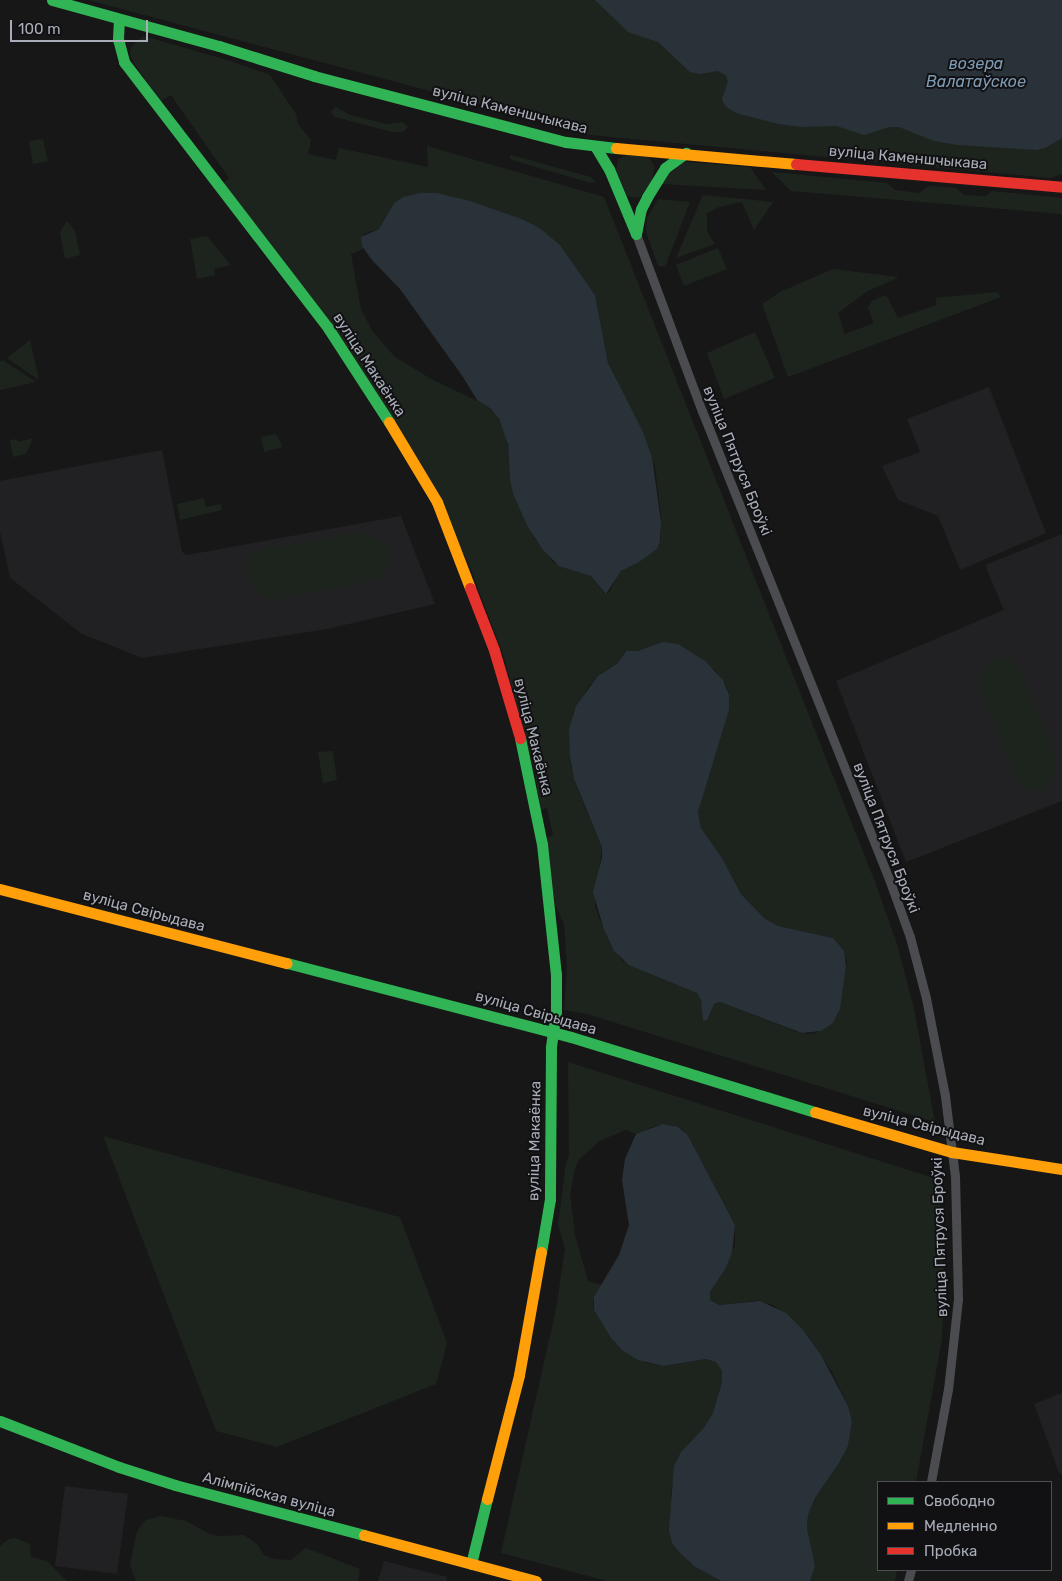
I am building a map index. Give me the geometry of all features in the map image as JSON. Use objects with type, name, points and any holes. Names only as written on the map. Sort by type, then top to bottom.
[{"type":"street","name":"вуліца Каменшчыкава","points":[[52,0],[219,46],[324,78],[566,142],[1062,187]]},
{"type":"street","name":"вуліца Макаёнка","points":[[119,20],[118,39],[124,62],[328,328],[371,392],[437,502],[494,650],[518,731],[542,844],[551,912],[556,974],[556,1011],[552,1033],[550,1199],[519,1375],[471,1564]]},
{"type":"street","points":[[595,146],[609,168],[636,234]]},
{"type":"street","points":[[609,168],[610,159],[623,148]]},
{"type":"street","points":[[649,150],[658,162],[658,180]]},
{"type":"street","points":[[636,234],[641,209],[647,197],[665,168],[686,153]]},
{"type":"street","points":[[620,197],[625,202],[632,203],[647,197]]},
{"type":"street","name":"вуліца Пятруся Броўкі","points":[[636,234],[702,412],[910,937],[926,998],[942,1077],[955,1176],[958,1299],[948,1389],[931,1481]]},
{"type":"street","name":"вуліца Свірыдава","points":[[0,889],[443,1003],[552,1033],[952,1152],[1062,1169]]},
{"type":"street","name":"Алімпійская вуліца","points":[[0,1421],[119,1467],[176,1485],[536,1581]]},
{"type":"shaded area","points":[[88,0],[1062,0],[1062,174],[1050,178],[579,134],[542,122],[520,106],[479,104]]},
{"type":"shaded area","points":[[143,36],[231,61],[270,75],[296,114],[298,124],[311,140],[308,154],[336,160],[339,148],[428,167],[427,146],[604,197],[875,882],[897,944],[914,1009],[935,1122],[587,1014],[564,1010],[567,967],[564,924],[555,905],[547,838],[553,835],[547,808],[541,810],[535,773],[504,657],[470,567],[432,488],[223,183],[229,178],[171,95],[161,101],[133,62],[130,54],[131,47]],"holes":[[[420,193],[446,195],[519,218],[560,245],[595,295],[608,363],[649,448],[655,467],[661,516],[661,538],[657,549],[619,573],[610,591],[606,594],[591,576],[554,563],[535,539],[513,494],[507,438],[496,414],[482,403],[433,380],[395,357],[372,331],[361,309],[351,254],[363,249],[364,234],[379,229],[394,203],[403,197]],[[662,642],[715,670],[726,685],[729,695],[729,710],[698,812],[701,828],[722,858],[741,894],[764,918],[778,926],[833,938],[847,961],[838,1015],[829,1026],[816,1033],[806,1034],[797,1032],[720,1002],[713,1005],[701,1004],[700,996],[694,991],[623,961],[611,946],[599,918],[595,905],[602,847],[577,788],[571,767],[573,713],[589,686],[603,672],[618,663],[625,652],[638,651]]]},
{"type":"shaded area","points":[[336,107],[350,115],[387,124],[403,122],[408,127],[403,132],[392,132],[335,117],[330,112]]},
{"type":"shaded area","points":[[43,139],[48,161],[33,164],[29,141]]},
{"type":"shaded area","points":[[511,155],[591,177],[595,182],[591,183],[512,160],[509,157]]},
{"type":"shaded area","points":[[627,155],[649,157],[655,167],[651,182],[640,197],[634,198],[626,195],[616,170],[618,159]]},
{"type":"shaded area","points":[[678,163],[750,167],[766,190],[662,184],[670,169]]},
{"type":"shaded area","points":[[772,172],[887,183],[895,190],[919,193],[929,186],[956,188],[964,195],[986,196],[992,191],[1062,198],[1062,214],[791,191]]},
{"type":"shaded area","points":[[703,195],[773,202],[754,230],[742,202],[719,207],[707,213],[707,231],[715,244],[676,258]]},
{"type":"shaded area","points":[[658,199],[690,202],[665,267],[658,266],[646,232],[647,218]]},
{"type":"shaded area","points":[[67,221],[75,231],[80,255],[65,259],[60,232]]},
{"type":"shaded area","points":[[207,236],[231,265],[214,269],[215,275],[197,279],[190,239]]},
{"type":"shaded area","points":[[718,248],[727,269],[684,286],[676,265]]},
{"type":"shaded area","points":[[833,269],[899,277],[868,291],[838,313],[845,334],[874,323],[868,308],[872,301],[886,295],[898,318],[937,305],[935,298],[997,292],[1001,297],[788,377],[762,304],[780,292]]},
{"type":"shaded area","points":[[755,332],[775,378],[724,399],[707,353]]},
{"type":"shaded area","points":[[30,340],[39,380],[7,358]]},
{"type":"shaded area","points":[[2,360],[36,382],[0,390],[0,362]]},
{"type":"shaded area","points":[[989,387],[1046,533],[960,570],[938,516],[898,500],[882,466],[920,452],[907,419]]},
{"type":"shaded area","points":[[276,434],[283,447],[264,452],[261,437]]},
{"type":"shaded area","points":[[33,438],[26,454],[13,457],[10,440],[17,439],[18,442]]},
{"type":"shaded area","points":[[162,450],[182,552],[187,555],[401,516],[435,604],[327,629],[142,658],[82,634],[10,578],[0,532],[0,481]]},
{"type":"shaded area","points":[[204,498],[206,507],[221,504],[222,510],[180,520],[177,504]]},
{"type":"shaded area","points":[[364,531],[385,542],[391,557],[381,579],[275,600],[264,598],[249,583],[246,567],[250,555],[269,548]]},
{"type":"shaded area","points":[[1062,534],[1062,801],[906,862],[836,681],[1004,610],[985,565]]},
{"type":"shaded area","points":[[998,658],[1010,660],[1019,667],[1056,759],[1056,776],[1043,788],[1032,790],[1017,781],[980,689],[979,678],[983,667]]},
{"type":"shaded area","points":[[333,751],[337,780],[323,783],[318,752]]},
{"type":"shaded area","points":[[568,1062],[940,1180],[944,1285],[942,1339],[916,1481],[877,1481],[877,1571],[897,1571],[895,1581],[810,1581],[815,1566],[807,1528],[808,1515],[815,1498],[839,1463],[848,1446],[852,1421],[848,1406],[832,1372],[811,1340],[804,1331],[773,1305],[754,1301],[719,1305],[710,1300],[710,1292],[726,1268],[735,1245],[735,1225],[687,1134],[681,1128],[669,1125],[656,1126],[636,1134],[626,1130],[599,1141],[579,1160],[575,1168],[570,1195],[575,1235],[588,1281],[602,1285],[593,1301],[594,1310],[611,1338],[622,1350],[646,1363],[663,1366],[706,1359],[716,1362],[722,1371],[722,1382],[713,1413],[703,1429],[677,1459],[671,1494],[689,1563],[721,1581],[607,1581],[501,1553],[556,1309],[565,1249],[558,1225],[566,1163],[569,1155]]},
{"type":"shaded area","points":[[103,1136],[400,1217],[447,1343],[436,1384],[277,1447],[216,1431]]},
{"type":"shaded area","points":[[1062,1393],[1062,1475],[1059,1473],[1034,1404]]},
{"type":"shaded area","points":[[65,1486],[128,1494],[117,1574],[55,1566]]},
{"type":"shaded area","points":[[160,1516],[186,1521],[210,1534],[219,1536],[244,1535],[257,1544],[264,1555],[274,1559],[291,1560],[306,1548],[360,1569],[358,1581],[136,1581],[130,1565],[137,1531],[146,1520]]},
{"type":"shaded area","points":[[16,1538],[30,1544],[31,1557],[47,1561],[67,1581],[0,1581],[0,1546],[9,1539]]},
{"type":"shaded area","points":[[384,1561],[447,1577],[446,1581],[378,1581]]},
{"type":"water","name":"возера Валатаўское","points":[[595,0],[1062,0],[1062,138],[1045,148],[1036,150],[958,145],[934,141],[899,127],[889,127],[864,135],[837,126],[802,127],[778,124],[736,113],[725,106],[722,99],[728,82],[726,75],[718,71],[700,74],[690,72],[658,42],[628,32]]},
{"type":"water","points":[[420,193],[437,193],[470,201],[519,218],[538,227],[560,245],[595,295],[608,363],[643,432],[652,457],[661,522],[660,541],[657,549],[639,562],[621,571],[606,594],[591,576],[559,566],[543,550],[528,527],[513,494],[510,480],[508,444],[499,419],[491,409],[477,400],[463,377],[400,289],[372,260],[362,246],[361,237],[379,229],[394,203],[403,197]]},
{"type":"water","points":[[662,642],[678,644],[705,661],[723,680],[729,695],[729,710],[698,812],[701,828],[722,858],[741,894],[764,918],[778,926],[833,938],[844,951],[846,966],[840,1009],[833,1023],[821,1031],[802,1033],[720,1002],[714,1004],[707,1020],[703,1021],[701,1000],[697,993],[629,965],[614,951],[604,930],[593,892],[602,858],[602,847],[574,779],[570,757],[569,729],[576,706],[598,676],[618,663],[626,651],[638,651]]},
{"type":"water","points":[[663,1124],[678,1127],[687,1134],[735,1225],[732,1253],[726,1268],[710,1292],[710,1300],[719,1305],[760,1301],[786,1313],[804,1331],[821,1355],[848,1406],[852,1421],[848,1446],[839,1463],[815,1498],[808,1515],[807,1528],[815,1566],[810,1581],[721,1581],[694,1566],[672,1543],[669,1530],[674,1466],[681,1452],[703,1429],[713,1413],[722,1382],[722,1371],[716,1362],[706,1359],[663,1366],[638,1360],[622,1350],[611,1338],[594,1310],[594,1297],[619,1255],[629,1225],[622,1180],[625,1159],[636,1134]]},
{"type":"traffic: fast","points":[[52,0],[219,46],[314,76],[566,142],[616,148]]},
{"type":"traffic: fast","points":[[119,19],[118,39],[124,62],[328,328],[389,422]]},
{"type":"traffic: fast","points":[[595,146],[609,169],[636,234]]},
{"type":"traffic: fast","points":[[636,234],[641,209],[647,197],[665,168],[686,153]]},
{"type":"traffic: fast","points":[[520,738],[542,844],[556,974],[556,1011],[551,1048],[550,1199],[541,1252]]},
{"type":"traffic: fast","points":[[287,963],[571,1037],[815,1112]]},
{"type":"traffic: fast","points":[[0,1421],[119,1467],[175,1485],[364,1535]]},
{"type":"traffic: fast","points":[[471,1564],[487,1499]]},
{"type":"traffic: slow","points":[[616,148],[796,164]]},
{"type":"traffic: slow","points":[[389,422],[437,502],[470,588]]},
{"type":"traffic: slow","points":[[0,889],[287,963]]},
{"type":"traffic: slow","points":[[815,1112],[952,1152],[1062,1169]]},
{"type":"traffic: slow","points":[[487,1499],[519,1375],[541,1252]]},
{"type":"traffic: slow","points":[[364,1535],[536,1581]]},
{"type":"traffic: jam","points":[[796,164],[1062,187]]},
{"type":"traffic: jam","points":[[470,588],[494,650],[520,738]]}]
